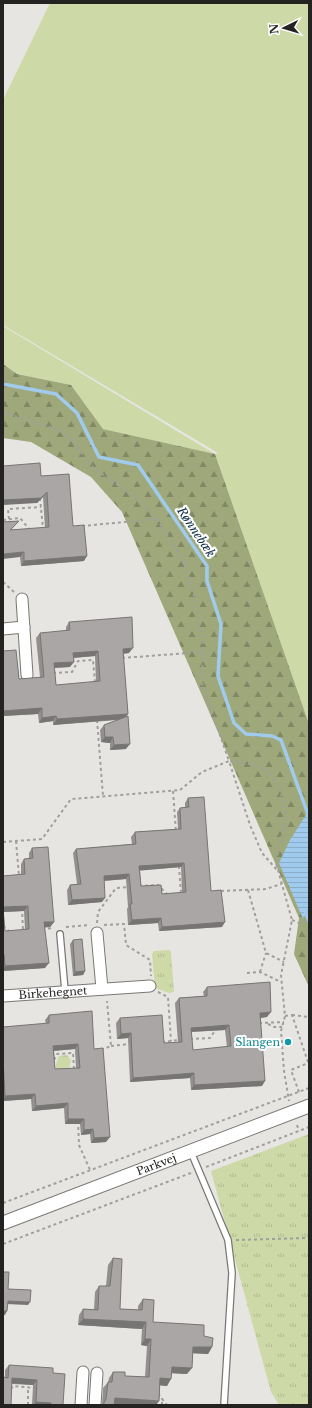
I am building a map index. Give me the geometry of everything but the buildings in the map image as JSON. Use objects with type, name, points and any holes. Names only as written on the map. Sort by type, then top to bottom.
[{"type":"street","points":[[22,599],[27,675]]},
{"type":"street","points":[[3,629],[24,627]]},
{"type":"street","name":"Birkehegnet","points":[[97,929],[104,989]]},
{"type":"street","name":"Birkehegnet","points":[[3,996],[150,986]]},
{"type":"street","name":"Parkvej","points":[[3,1223],[190,1150],[309,1106]]},
{"type":"street","points":[[81,1405],[83,1372]]},
{"type":"street","points":[[95,1405],[97,1373]]},
{"type":"lane","points":[[60,934],[65,991]]},
{"type":"lane","points":[[190,1150],[228,1240],[232,1273],[224,1405]]},
{"type":"path","points":[[3,412],[59,430],[76,445],[91,466],[136,498],[157,519],[185,564],[195,600],[202,643],[202,683],[250,825],[262,853],[278,870]]},
{"type":"path","points":[[40,495],[43,529]]},
{"type":"path","points":[[9,519],[8,509],[41,507]]},
{"type":"path","points":[[3,520],[20,518],[29,530],[50,528]]},
{"type":"path","points":[[81,526],[157,519]]},
{"type":"path","points":[[3,582],[22,599]]},
{"type":"path","points":[[116,658],[202,652]]},
{"type":"path","points":[[93,660],[95,690]]},
{"type":"path","points":[[50,674],[72,672],[78,662],[101,660]]},
{"type":"path","points":[[97,713],[103,796]]},
{"type":"path","points":[[3,842],[42,839],[71,799],[180,790],[202,772],[229,761],[252,764],[267,770],[280,789],[286,816],[276,863],[292,920],[281,982],[285,1016],[282,1027],[287,1096],[299,1131]]},
{"type":"path","points":[[173,791],[177,838]]},
{"type":"path","points":[[16,841],[19,879]]},
{"type":"path","points":[[178,862],[181,894]]},
{"type":"path","points":[[218,892],[273,888],[281,884]]},
{"type":"path","points":[[137,886],[158,885],[168,895],[188,893]]},
{"type":"path","points":[[97,929],[98,912],[116,888],[130,887]]},
{"type":"path","points":[[248,890],[266,952],[260,972]]},
{"type":"path","points":[[3,926],[10,932],[23,931],[21,901]]},
{"type":"path","points":[[292,920],[299,922],[309,920]]},
{"type":"path","points":[[38,930],[92,924],[97,929]]},
{"type":"path","points":[[97,929],[124,924],[126,945],[150,960],[150,986],[168,997],[171,1041]]},
{"type":"path","points":[[266,952],[284,962]]},
{"type":"path","points":[[248,973],[260,972],[281,982]]},
{"type":"path","points":[[104,989],[111,1046]]},
{"type":"path","points":[[285,1016],[292,1015],[309,1017]]},
{"type":"path","points":[[292,1015],[309,1064],[291,1070],[299,1092]]},
{"type":"path","points":[[252,1024],[284,1022]]},
{"type":"path","points":[[266,1023],[274,1027],[282,1027]]},
{"type":"path","points":[[187,1040],[210,1038],[217,1027]]},
{"type":"path","points":[[156,1042],[179,1040]]},
{"type":"path","points":[[96,1051],[103,1050],[111,1046],[133,1044]]},
{"type":"path","points":[[52,1064],[57,1054],[81,1052]]},
{"type":"path","points":[[74,1053],[75,1076]]},
{"type":"path","points":[[3,1203],[309,1088]]},
{"type":"path","points":[[77,1114],[79,1145],[90,1170]]},
{"type":"path","points":[[3,1244],[309,1128]]},
{"type":"path","points":[[228,1240],[309,1238]]},
{"type":"path","points":[[11,1393],[13,1386],[36,1388]]},
{"type":"path","points":[[28,1387],[28,1405]]},
{"type":"path","points":[[154,1392],[162,1398],[167,1405]]},
{"type":"path","points":[[162,1398],[162,1405]]},
{"type":"green space","points":[[50,3],[309,3],[309,724],[215,454],[218,453],[3,325],[3,100]]},
{"type":"green space","points":[[3,326],[215,454],[103,429],[71,385],[17,374],[3,364]]},
{"type":"green space","points":[[3,364],[17,374],[71,385],[103,429],[215,454],[309,724],[309,987],[294,954],[299,918],[122,512],[91,477],[31,442],[3,438]]},
{"type":"green space","points":[[169,950],[171,952],[174,992],[169,993],[155,988],[152,954],[154,951]]},
{"type":"green space","points":[[67,1055],[71,1060],[69,1069],[56,1069],[59,1056]]},
{"type":"green space","points":[[309,1134],[309,1405],[279,1405],[271,1392],[211,1171]]},
{"type":"water","points":[[309,810],[309,909],[303,919],[279,863],[290,840]]},
{"type":"waterway","name":"Rønnebæk","points":[[3,384],[56,394],[77,413],[99,457],[138,465],[207,566],[207,581],[221,624],[218,676],[234,723],[246,734],[272,736],[281,740],[309,817]]},
{"type":"waterway","name":"Rønnebæk","points":[[305,911],[309,921]]},
{"type":"place","name":"Slangen","points":[[288,1042]]}]
